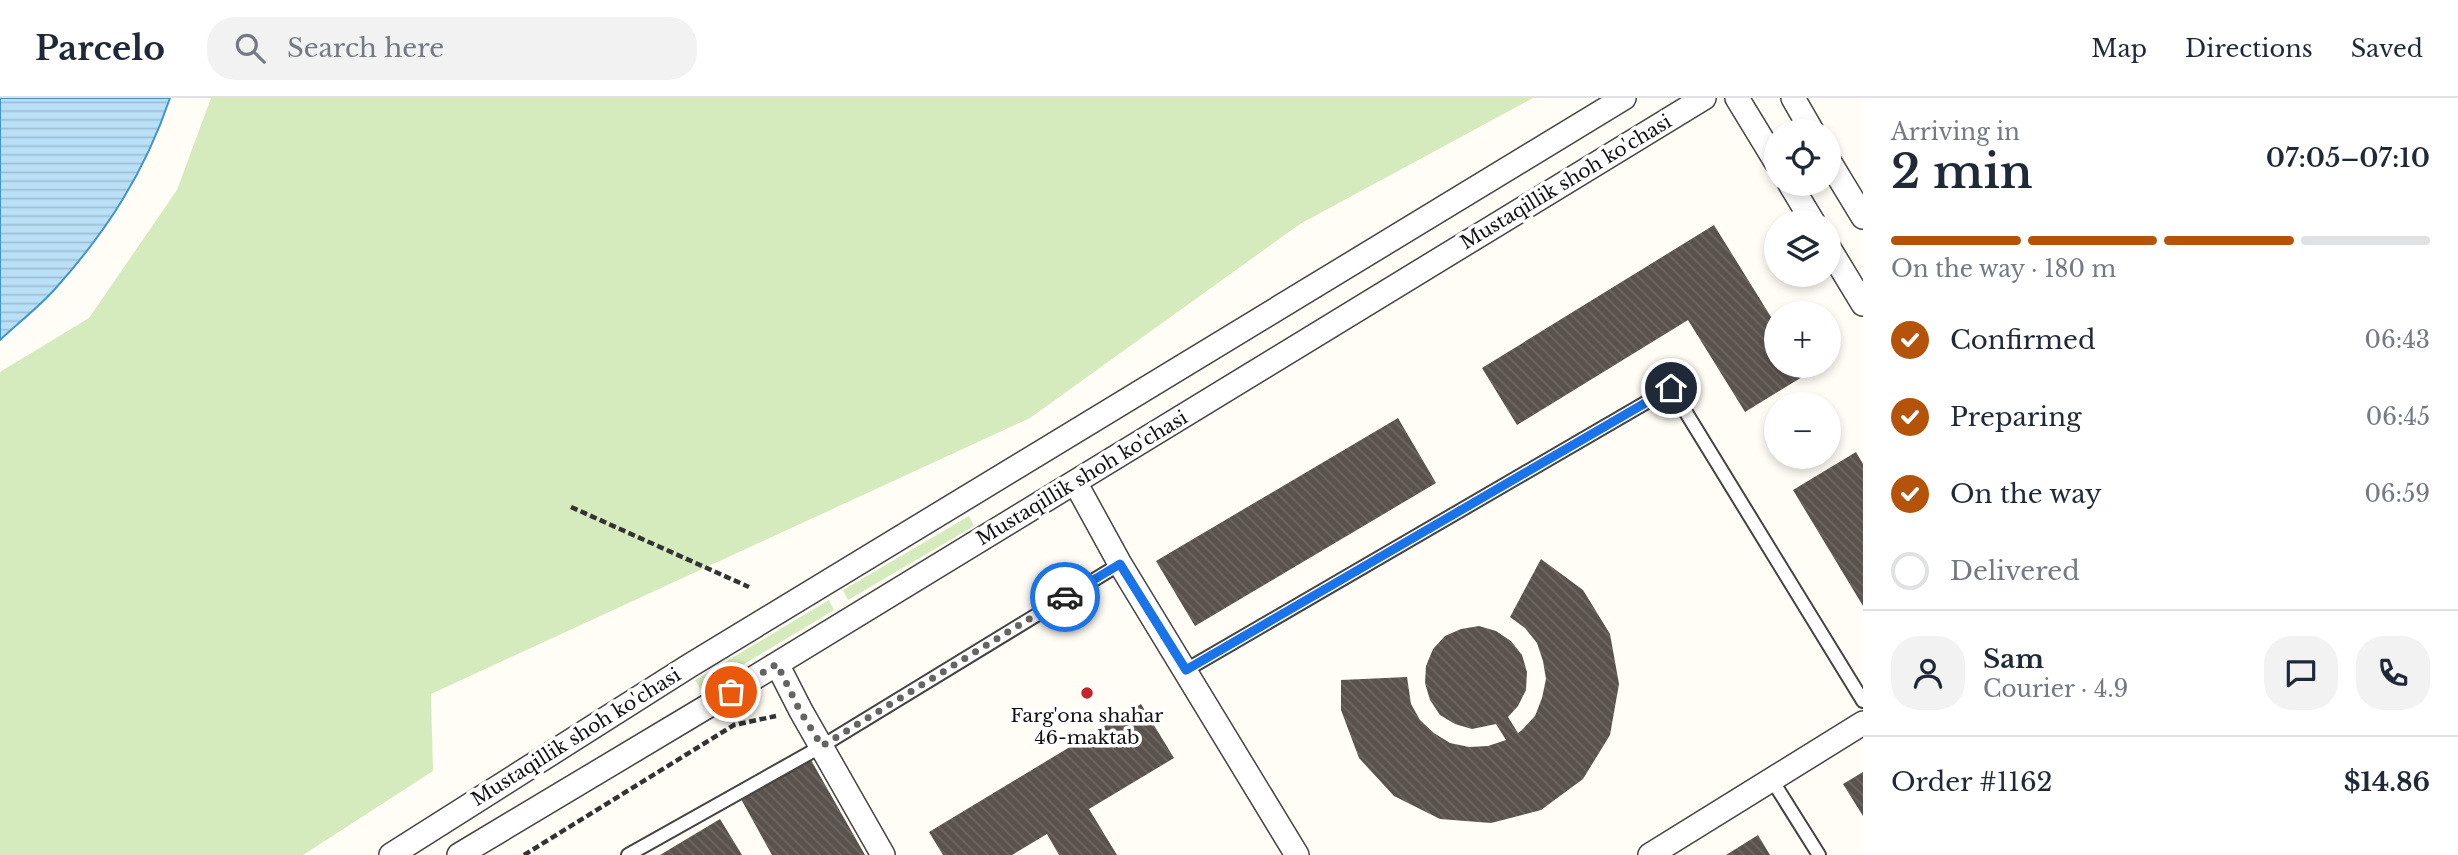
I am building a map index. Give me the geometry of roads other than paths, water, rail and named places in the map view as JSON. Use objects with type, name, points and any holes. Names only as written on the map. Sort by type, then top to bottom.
[{"type":"street","name":"Mustaqillik shoh ko'chasi","points":[[391,855],[689,666],[1624,98]]},
{"type":"street","name":"Mustaqillik shoh ko'chasi","points":[[459,855],[1704,98]]},
{"type":"street","points":[[1737,98],[1764,142]]},
{"type":"street","points":[[1793,98],[1805,119]]},
{"type":"street","points":[[1841,180],[1863,217]]},
{"type":"street","points":[[1841,268],[1863,304]]},
{"type":"street","points":[[1075,482],[1120,564],[1297,855]]},
{"type":"street","points":[[777,664],[800,711],[884,855]]},
{"type":"street","points":[[1650,855],[1863,723]]},
{"type":"lane","points":[[1186,670],[1671,388],[1863,701]]},
{"type":"lane","points":[[628,855],[822,746],[1120,564]]},
{"type":"lane","points":[[1772,780],[1819,855]]},
{"type":"water","points":[[0,98],[170,98],[149,151],[108,223],[55,289],[0,340]]},
{"type":"place","name":"Farg'ona shahar 46-maktab","points":[[1087,693]]}]
